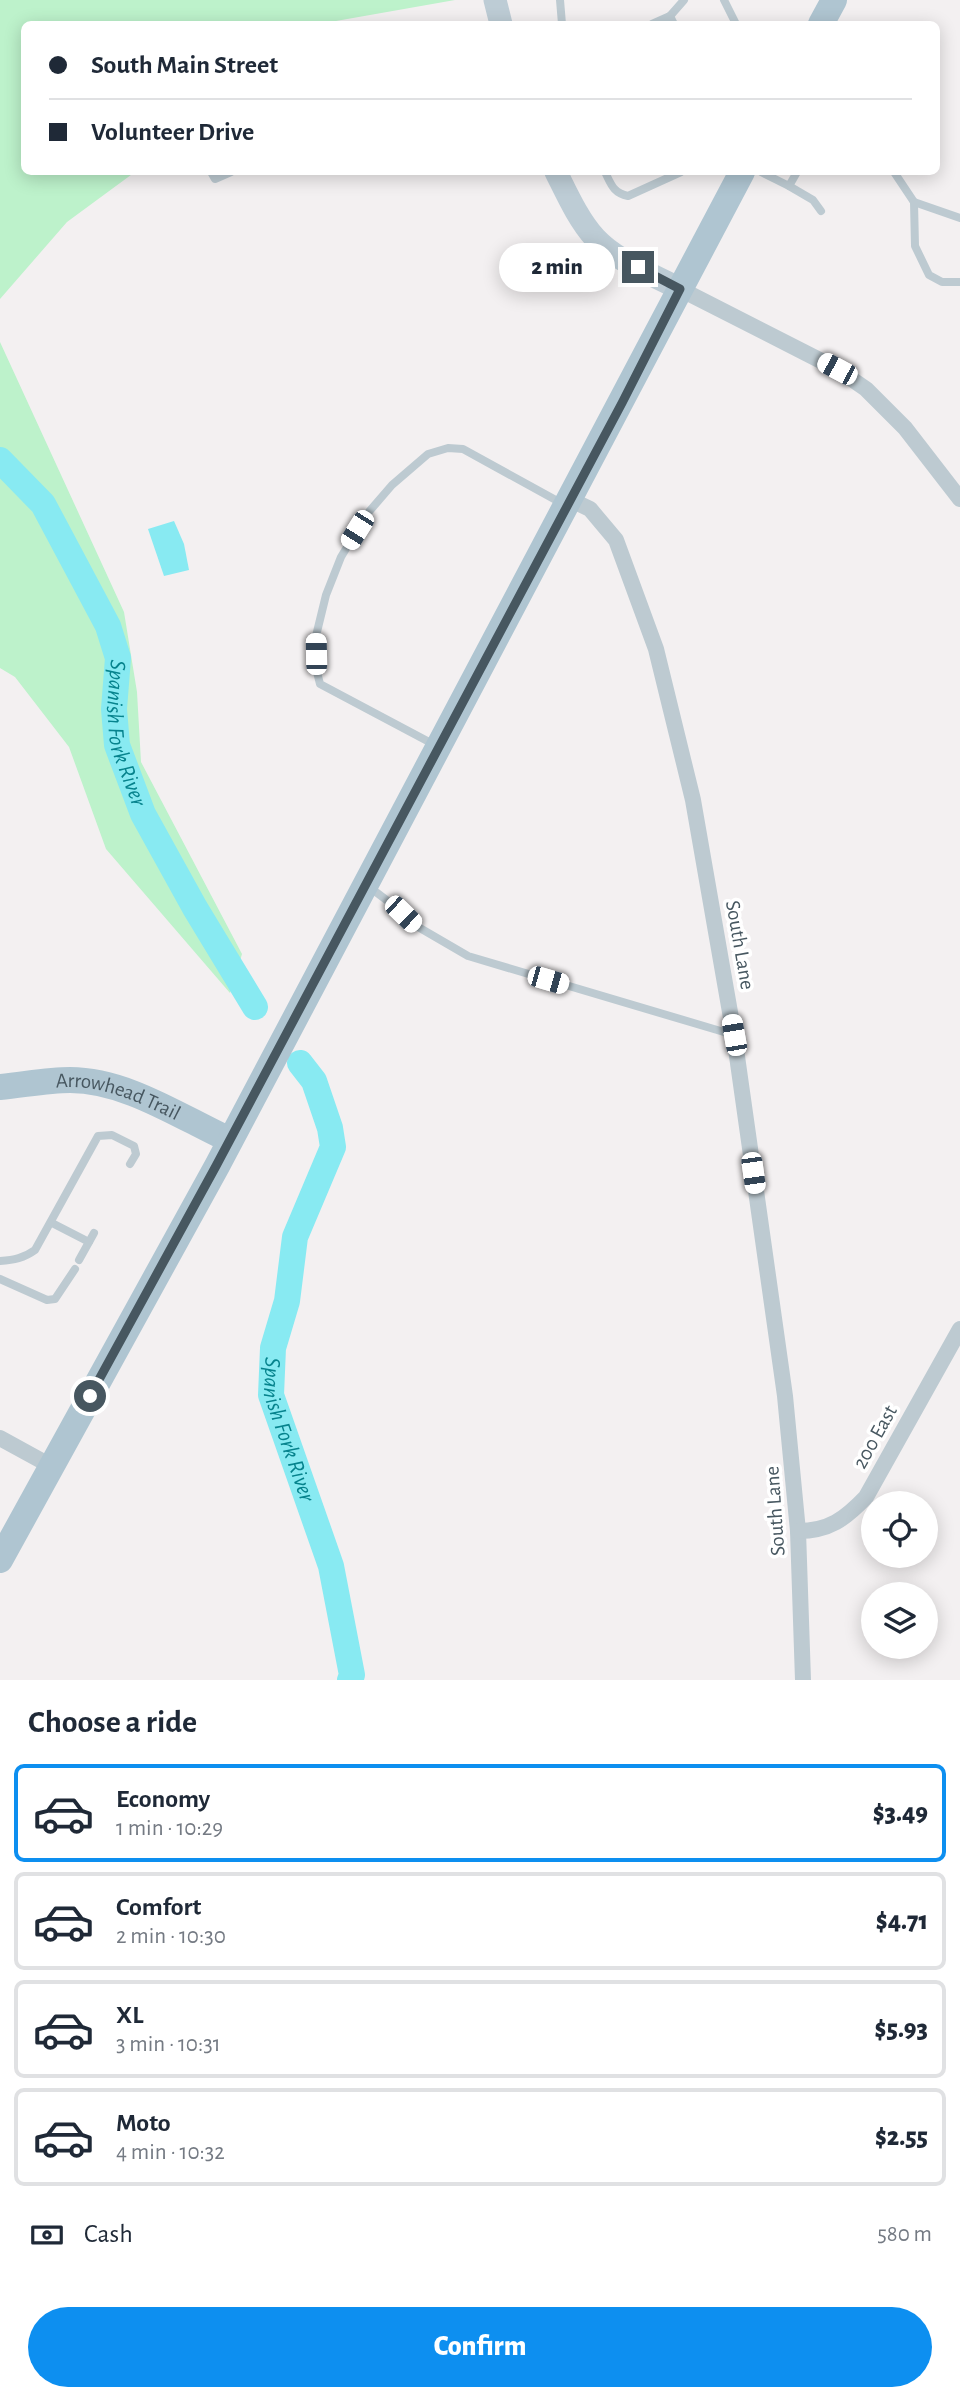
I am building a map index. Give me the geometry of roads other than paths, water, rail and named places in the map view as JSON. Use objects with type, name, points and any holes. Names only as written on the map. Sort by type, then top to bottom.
[{"type":"main road","points":[[823,21],[834,0]]},
{"type":"main road","points":[[0,1560],[230,1140],[740,175]]},
{"type":"main road","name":"Arrowhead Trail","points":[[0,1087],[68,1080],[109,1086],[136,1095],[230,1140]]},
{"type":"street","points":[[495,0],[500,21]]},
{"type":"street","points":[[557,175],[595,238],[622,259],[837,369],[866,389],[905,428],[960,499]]},
{"type":"street","name":"South Lane","points":[[568,502],[590,509],[616,540],[656,649],[693,800],[734,1035],[785,1396],[798,1531],[803,1680]]},
{"type":"street","name":"200 East","points":[[798,1531],[818,1531],[852,1511],[866,1497],[960,1329]]},
{"type":"street","points":[[0,1438],[51,1466]]},
{"type":"lane","points":[[560,0],[562,21]]},
{"type":"lane","points":[[672,20],[684,0]]},
{"type":"lane","points":[[724,0],[734,21]]},
{"type":"lane","points":[[606,175],[613,190],[628,196],[674,175]]},
{"type":"lane","points":[[767,175],[813,200],[821,211]]},
{"type":"lane","points":[[789,186],[795,175]]},
{"type":"lane","points":[[896,175],[914,202],[915,246],[929,275],[942,282],[960,282]]},
{"type":"lane","points":[[914,202],[960,218]]},
{"type":"lane","points":[[439,747],[320,684],[316,668],[315,640],[326,595],[341,557],[366,514],[392,485],[428,454],[448,447],[463,449],[568,502]]},
{"type":"lane","points":[[366,884],[413,924],[468,956],[734,1035]]},
{"type":"lane","points":[[0,1261],[28,1256],[35,1250],[98,1136],[112,1135],[135,1146],[136,1154],[130,1164]]},
{"type":"lane","points":[[52,1223],[89,1242]]},
{"type":"lane","points":[[79,1260],[94,1233]]},
{"type":"lane","points":[[0,1279],[47,1300],[55,1299],[75,1269]]},
{"type":"water","points":[[174,521],[184,544],[189,570],[164,576],[148,529]]},
{"type":"waterway","name":"Spanish Fork River","points":[[0,460],[43,504],[108,626],[118,658],[114,709],[117,745],[143,814],[195,908],[255,1007]]},
{"type":"waterway","name":"Spanish Fork River","points":[[300,1063],[314,1081],[330,1128],[333,1147],[295,1237],[287,1301],[273,1348],[271,1395],[331,1566],[352,1675],[350,1680]]}]
